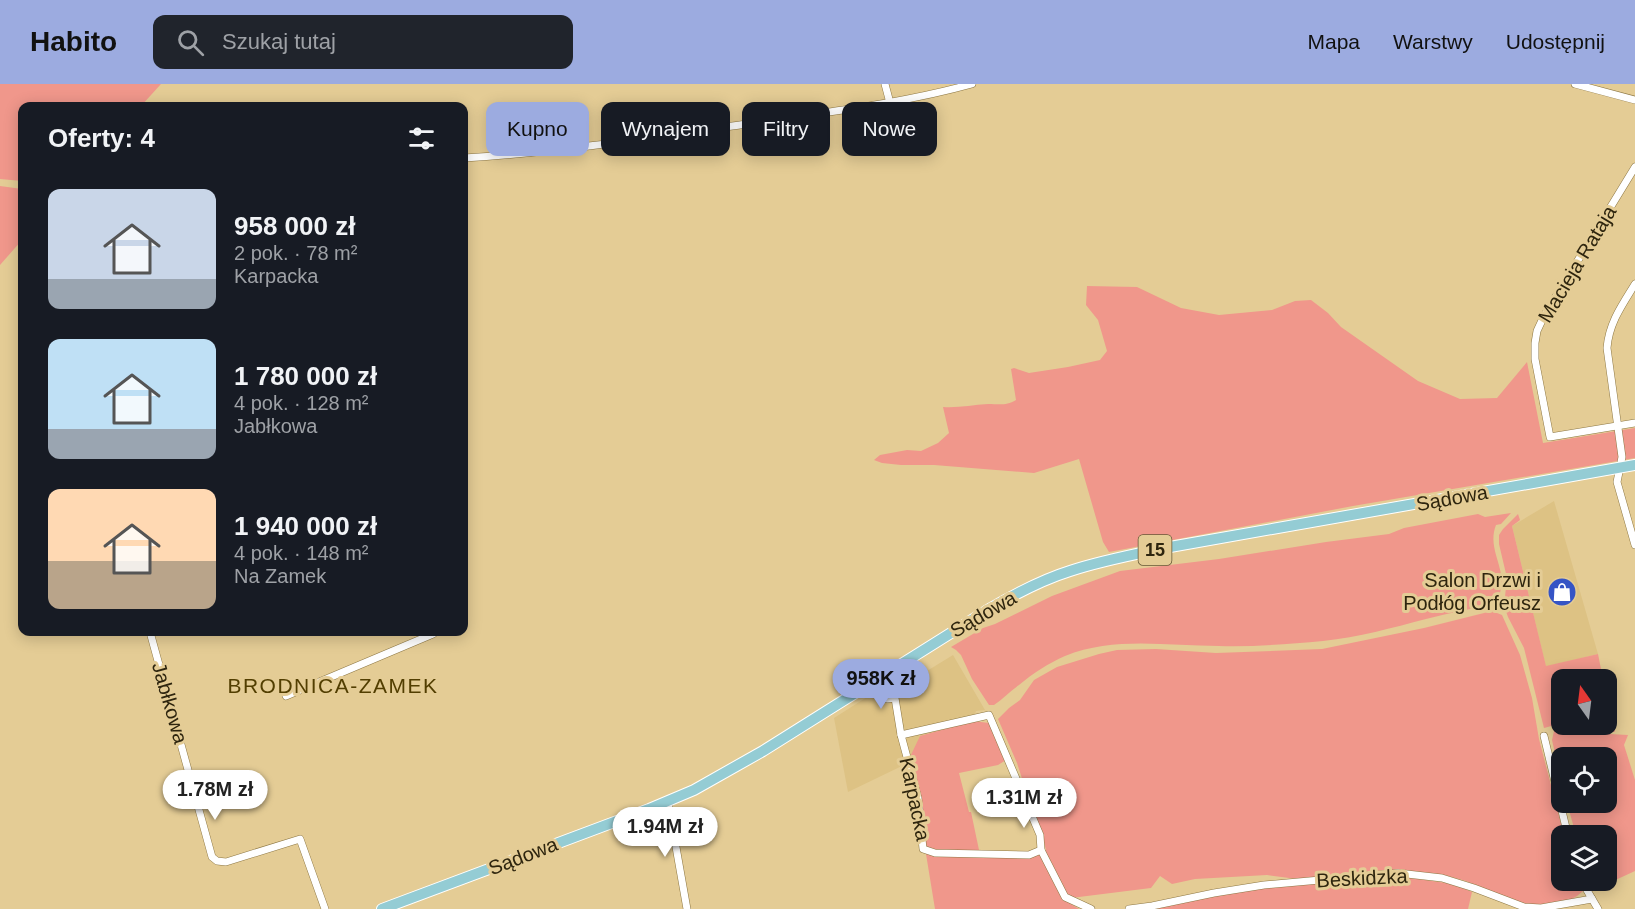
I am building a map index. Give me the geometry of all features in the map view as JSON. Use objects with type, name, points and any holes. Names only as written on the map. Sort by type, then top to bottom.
[{"type":"main road","name":"Sądowa","points":[[382,909],[668,802],[714,779],[986,610],[1053,577],[1094,564],[1170,547],[1635,465]]},
{"type":"street","points":[[885,84],[890,102]]},
{"type":"street","points":[[895,102],[972,84]]},
{"type":"street","points":[[1575,84],[1635,100]]},
{"type":"street","points":[[468,158],[611,144],[842,110]]},
{"type":"street","name":"Macieja Rataja","points":[[1618,426],[1550,437],[1534,343],[1544,316],[1635,167]]},
{"type":"street","points":[[1635,284],[1614,318],[1608,335],[1607,348],[1622,457],[1617,482],[1635,545]]},
{"type":"street","points":[[1618,426],[1635,423]]},
{"type":"street","name":"Jabłkowa","points":[[151,636],[212,857],[217,861],[226,862],[300,839],[325,909]]},
{"type":"street","points":[[286,696],[428,636]]},
{"type":"street","name":"Karpacka","points":[[880,677],[887,699],[894,698],[901,735],[918,798],[923,849],[935,853],[1029,855],[1041,850]]},
{"type":"street","points":[[901,735],[989,715],[1040,835],[1041,850],[1065,897],[1091,909]]},
{"type":"street","points":[[1544,736],[1565,825]]},
{"type":"street","points":[[668,802],[687,909]]},
{"type":"street","name":"Beskidzka","points":[[1129,909],[1264,885],[1398,873],[1442,878],[1524,907],[1541,908],[1592,899]]},
{"type":"street","points":[[1587,891],[1598,909]]},
{"type":"shaded area","points":[[0,84],[161,84],[145,102],[18,102],[18,181],[0,179]]},
{"type":"shaded area","points":[[0,186],[18,188],[18,245],[0,265]]},
{"type":"shaded area","points":[[1087,286],[1137,287],[1181,308],[1219,315],[1272,310],[1295,301],[1311,300],[1341,327],[1418,381],[1460,399],[1497,398],[1527,362],[1543,443],[1635,428],[1635,458],[1353,506],[1109,552],[1103,542],[1079,459],[1034,473],[934,465],[901,465],[874,460],[880,455],[907,450],[921,451],[938,443],[949,433],[943,407],[1002,404],[1016,400],[1011,369],[1029,373],[1100,360],[1107,351],[1098,320],[1086,305]]},
{"type":"shaded area","points":[[1554,501],[1598,654],[1546,667],[1512,526]]},
{"type":"shaded area","points":[[1511,513],[1501,524],[1496,525],[1493,538],[1502,578],[1497,604],[1362,635],[1323,641],[1245,646],[1122,644],[1102,646],[1065,656],[1053,662],[1029,677],[994,705],[989,705],[972,679],[961,655],[951,647],[983,628],[1052,596],[1120,571],[1389,534],[1404,528],[1478,514],[1485,517]]},
{"type":"shaded area","points":[[1518,514],[1520,520],[1512,526],[1546,666],[1598,654],[1601,669],[1551,669],[1551,726],[1544,728],[1524,648],[1504,606],[1507,578],[1499,544],[1499,535]]},
{"type":"shaded area","points":[[1492,611],[1502,615],[1520,655],[1532,698],[1539,739],[1551,785],[1551,813],[1558,813],[1561,825],[1551,825],[1551,891],[1583,891],[1577,896],[1550,905],[1530,905],[1513,902],[1466,881],[1448,876],[1379,871],[1297,879],[1267,875],[1195,879],[1172,884],[1160,876],[1151,888],[1063,899],[1079,909],[935,909],[926,854],[1033,857],[1046,850],[1017,763],[998,719],[1020,700],[1034,680],[1057,667],[1117,650],[1156,649],[1216,653],[1322,649]]},
{"type":"shaded area","points":[[953,655],[985,710],[976,711],[973,721],[909,759],[904,765],[848,792],[834,718],[889,683],[896,690]]},
{"type":"shaded area","points":[[973,721],[989,723],[1006,760],[998,765],[959,773],[969,812],[971,812],[979,850],[942,851],[927,847],[909,759],[920,736]]},
{"type":"shaded area","points":[[1553,735],[1628,735],[1624,745],[1635,780],[1635,871],[1617,879],[1617,825],[1573,825],[1570,813],[1617,813],[1617,747],[1554,747]]},
{"type":"shaded area","points":[[1397,876],[1453,884],[1472,892],[1468,909],[1149,909],[1220,894]]},
{"type":"place","name":"Salon Drzwi i Podłóg Orfeusz","points":[[1562,592]]},
{"type":"district","name":"BRODNICA-ZAMEK","points":[[333,686]]}]
